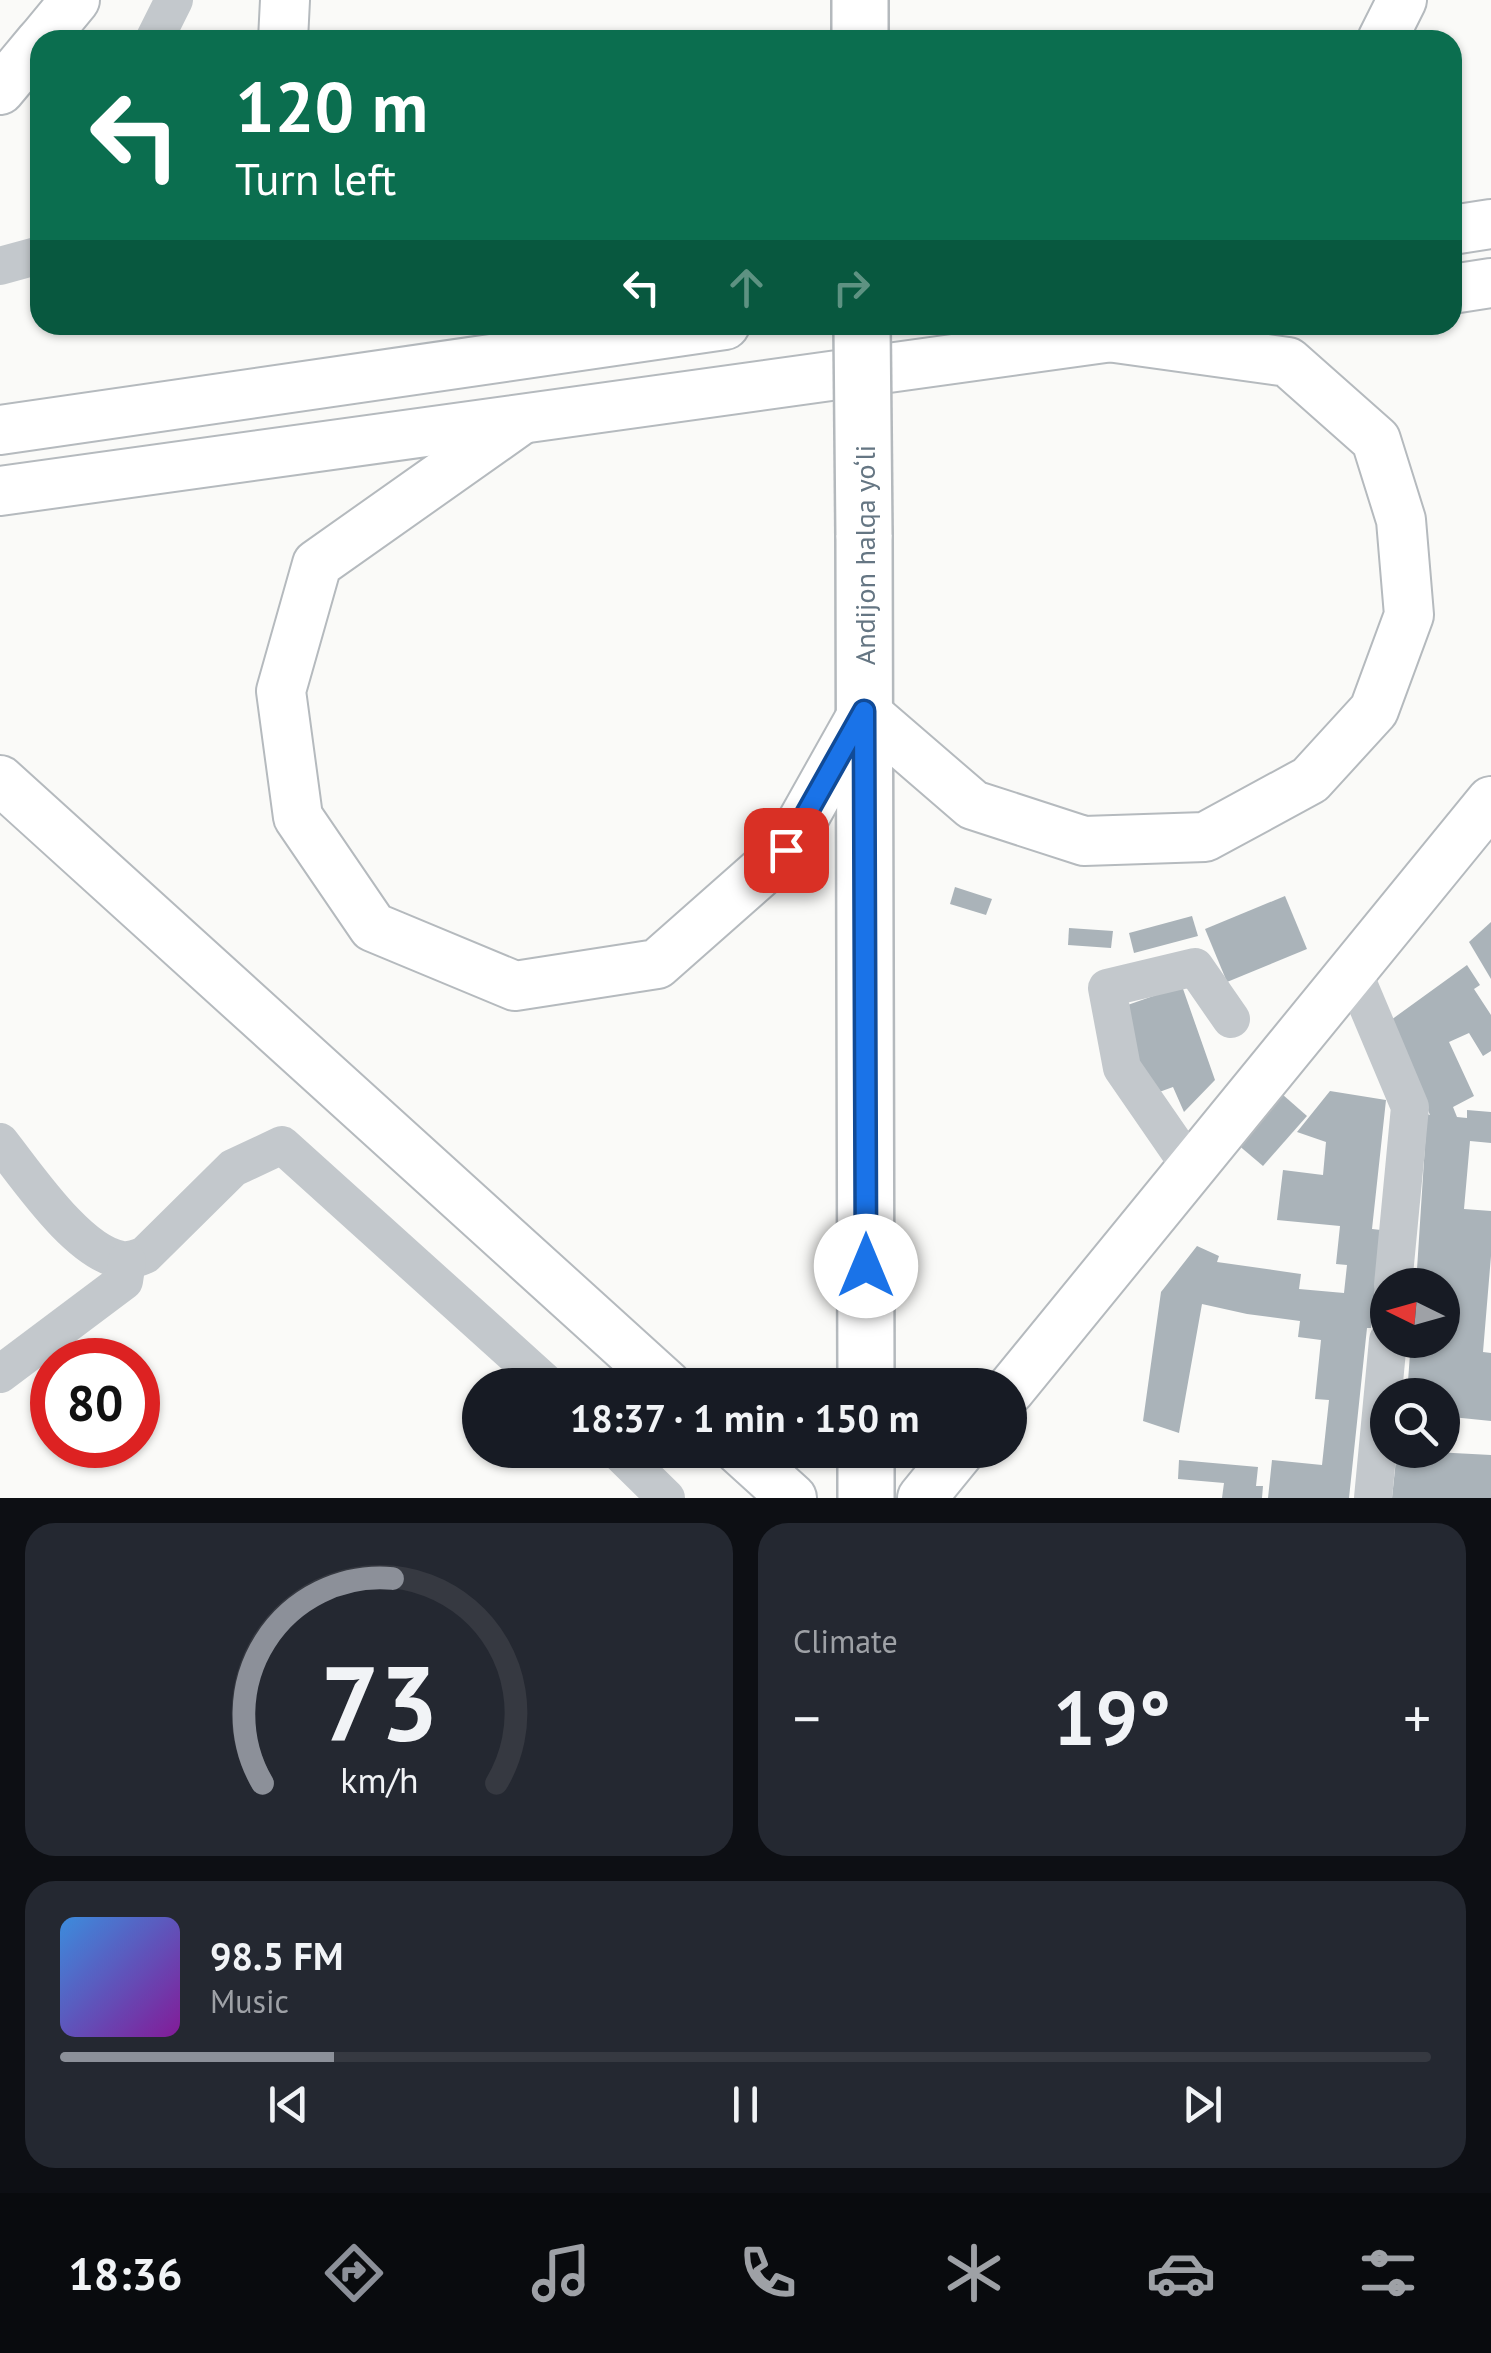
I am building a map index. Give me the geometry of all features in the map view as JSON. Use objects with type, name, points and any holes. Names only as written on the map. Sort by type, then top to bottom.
[{"type":"highway","points":[[860,0],[860,30]]},
{"type":"highway","name":"Andijon halqa yo‘li","points":[[862,335],[866,1368]]},
{"type":"highway","points":[[866,1468],[866,1498]]},
{"type":"main road","points":[[50,30],[75,0]]},
{"type":"main road","points":[[283,30],[285,0]]},
{"type":"main road","points":[[1387,30],[1402,0]]},
{"type":"main road","points":[[0,90],[30,54]]},
{"type":"main road","points":[[1462,228],[1491,224]]},
{"type":"main road","points":[[1462,287],[1491,283]]},
{"type":"main road","points":[[0,430],[656,335]]},
{"type":"main road","points":[[0,491],[1122,335]]},
{"type":"main road","points":[[518,422],[317,564],[281,691],[298,817],[373,926],[515,986],[657,964],[786,850],[864,711],[973,805],[1084,841],[1205,837],[1310,780],[1374,710],[1409,615],[1402,520],[1376,440],[1288,362],[1108,337]]},
{"type":"main road","points":[[0,780],[648,1368]]},
{"type":"main road","points":[[1027,1369],[1491,801]]},
{"type":"main road","points":[[759,1468],[792,1498]]},
{"type":"main road","points":[[922,1498],[946,1468]]},
{"type":"lane","points":[[159,30],[174,0]]},
{"type":"lane","points":[[0,266],[30,258]]},
{"type":"lane","points":[[1191,1168],[1122,1068],[1107,988],[1195,967],[1231,1020]]},
{"type":"lane","points":[[1352,969],[1410,1107],[1395,1268]]},
{"type":"lane","points":[[0,1142],[67,1226],[108,1256],[127,1261],[144,1255],[234,1168],[282,1145],[529,1368]]},
{"type":"lane","points":[[0,1374],[124,1281],[127,1261]]},
{"type":"lane","points":[[1373,1498],[1386,1358]]},
{"type":"lane","points":[[635,1468],[666,1498]]},
{"type":"building","points":[[955,887],[992,899],[986,915],[950,904]]},
{"type":"building","points":[[1285,896],[1307,949],[1227,982],[1205,929]]},
{"type":"building","points":[[1192,916],[1198,936],[1134,953],[1129,933]]},
{"type":"building","points":[[1491,922],[1491,979],[1469,942]]},
{"type":"building","points":[[1069,928],[1113,931],[1111,948],[1068,945]]},
{"type":"building","points":[[1467,965],[1480,985],[1474,989],[1491,1015],[1491,1051],[1483,1056],[1469,1033],[1449,1042],[1474,1096],[1453,1107],[1457,1117],[1467,1118],[1467,1110],[1491,1112],[1491,1143],[1470,1141],[1464,1209],[1491,1211],[1483,1352],[1491,1353],[1491,1421],[1460,1418],[1460,1378],[1408,1378],[1410,1358],[1460,1358],[1460,1268],[1417,1268],[1427,1114],[1430,1115],[1391,1020]]},
{"type":"building","points":[[1182,986],[1215,1080],[1184,1112],[1173,1087],[1151,1095],[1119,1008]]},
{"type":"building","points":[[1274,1087],[1307,1116],[1263,1166],[1230,1138]]},
{"type":"building","points":[[1330,1091],[1386,1100],[1372,1229],[1381,1230],[1377,1268],[1370,1268],[1370,1328],[1349,1498],[1268,1498],[1272,1460],[1322,1465],[1329,1400],[1315,1399],[1321,1340],[1298,1337],[1300,1321],[1202,1304],[1179,1433],[1143,1421],[1161,1292],[1197,1246],[1219,1256],[1217,1262],[1301,1274],[1299,1289],[1344,1293],[1347,1265],[1336,1264],[1340,1226],[1277,1220],[1283,1170],[1323,1175],[1326,1142],[1297,1132]]},
{"type":"building","points":[[1460,1453],[1491,1455],[1491,1498],[1392,1498],[1395,1468],[1460,1468]]},
{"type":"building","points":[[1179,1460],[1258,1467],[1256,1486],[1263,1486],[1262,1498],[1222,1498],[1224,1483],[1178,1479]]},
{"type":"route","points":[[786,850],[864,711],[866,1266]]}]
